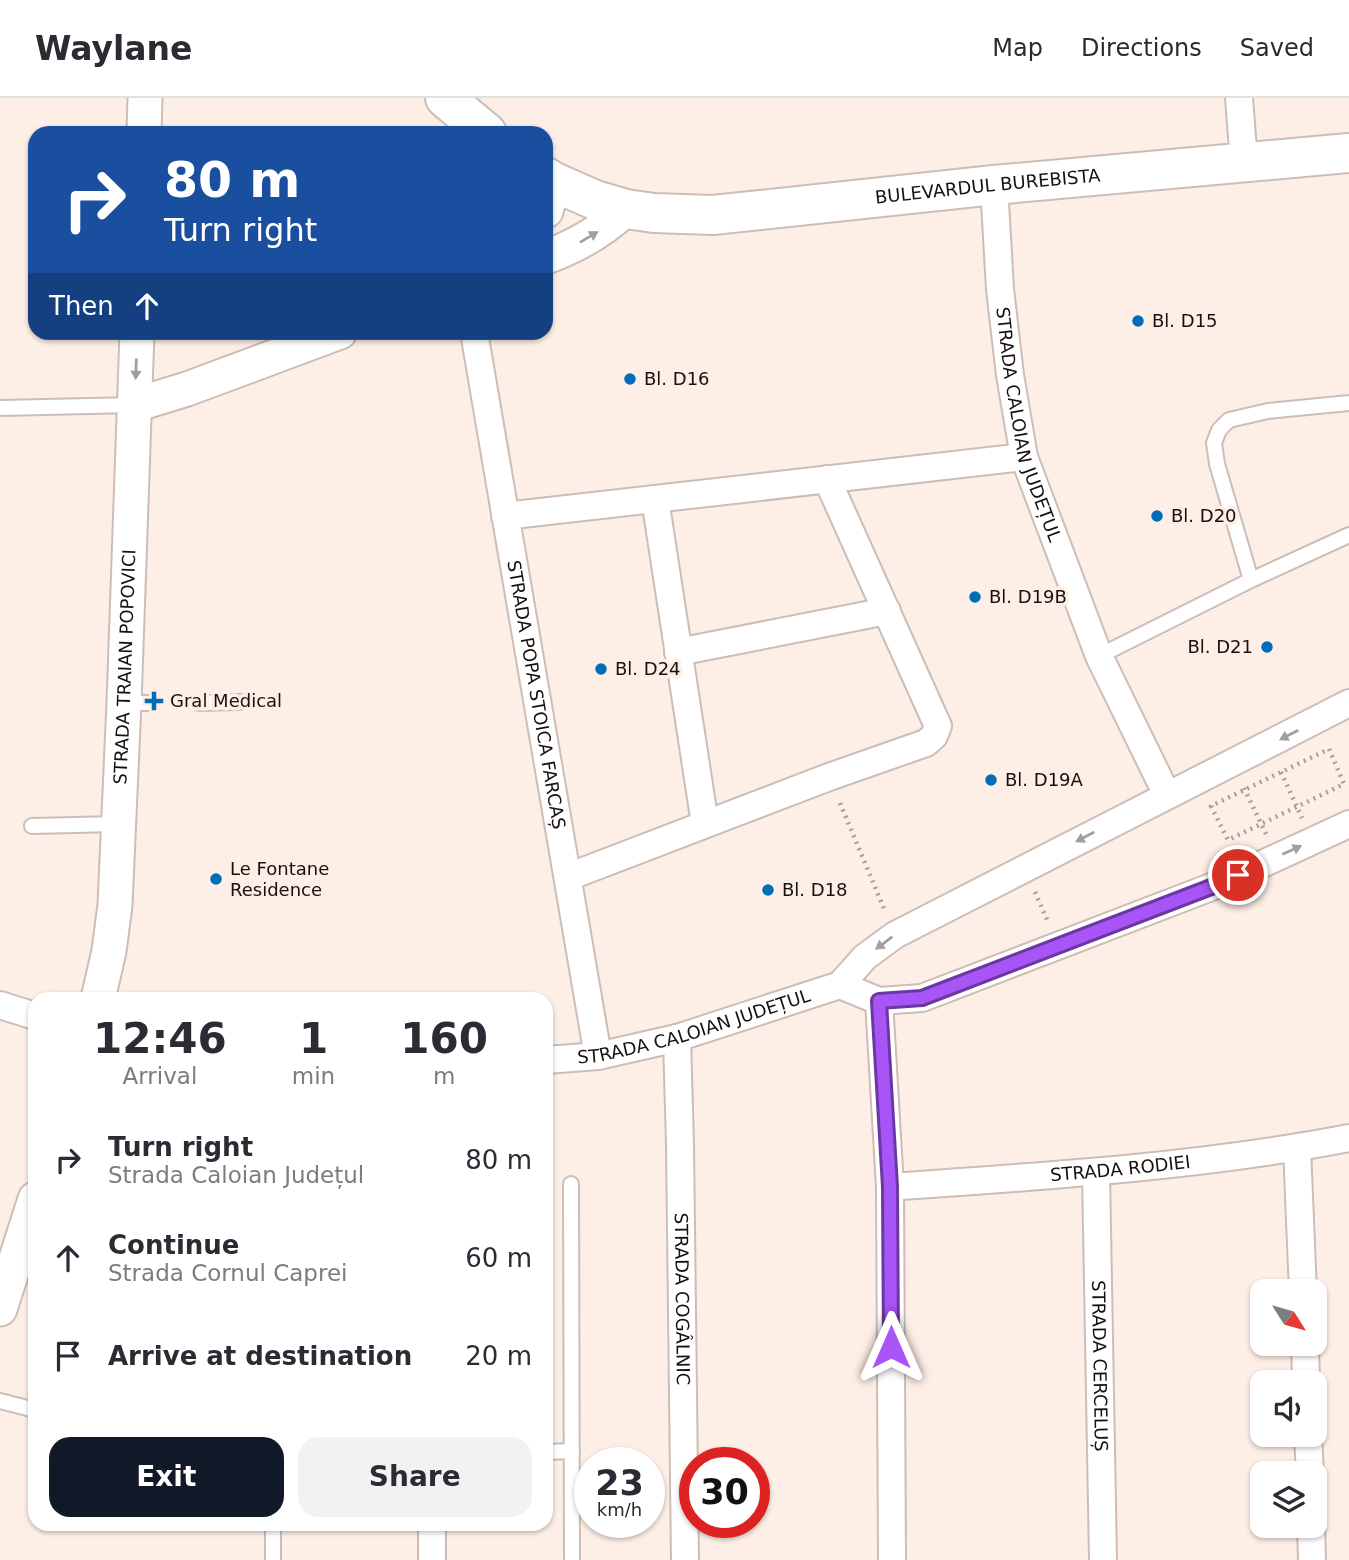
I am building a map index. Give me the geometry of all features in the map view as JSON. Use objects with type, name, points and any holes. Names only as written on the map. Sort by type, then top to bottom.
[{"type":"main road","points":[[446,98],[479,126]]},
{"type":"main road","name":"BULEVARDUL BUREBISTA","points":[[553,191],[654,213],[737,214],[994,185],[1349,153]]},
{"type":"street","points":[[144,126],[145,98]]},
{"type":"street","points":[[468,98],[483,126]]},
{"type":"street","points":[[1239,98],[1244,163]]},
{"type":"street","name":"STRADA CALOIAN JUDEȚUL","points":[[994,185],[1000,289],[1010,375],[1024,457],[1099,656],[1167,795]]},
{"type":"street","points":[[553,254],[582,242],[607,226],[626,209]]},
{"type":"street","name":"STRADA TRAIAN POPOVICI","points":[[100,992],[115,905],[117,824],[136,703],[137,340]]},
{"type":"street","points":[[135,405],[187,389],[319,340]]},
{"type":"street","name":"STRADA POPA STOICA FARCAȘ","points":[[475,340],[598,1056]]},
{"type":"street","points":[[505,516],[1024,457]]},
{"type":"street","points":[[568,877],[829,777],[926,743],[934,736],[937,726],[827,479]]},
{"type":"street","points":[[655,499],[705,824]]},
{"type":"street","points":[[678,652],[887,611]]},
{"type":"street","points":[[1349,703],[895,934],[865,957],[840,985],[879,1001],[922,998],[1219,884],[1349,824]]},
{"type":"street","name":"STRADA CALOIAN JUDEȚUL","points":[[553,1059],[598,1056],[677,1038],[840,985]]},
{"type":"street","points":[[879,1001],[890,1187],[892,1560]]},
{"type":"street","points":[[0,1005],[28,1014]]},
{"type":"street","name":"STRADA COGÂLNIC","points":[[677,1038],[685,1560]]},
{"type":"street","name":"STRADA RODIEI","points":[[890,1187],[1096,1172],[1297,1148],[1349,1138]]},
{"type":"street","points":[[1297,1148],[1302,1279]]},
{"type":"street","name":"STRADA CERCELUȘ","points":[[1096,1172],[1103,1560]]},
{"type":"street","points":[[0,1309],[28,1221]]},
{"type":"street","points":[[432,1531],[432,1560]]},
{"type":"street","points":[[1311,1538],[1312,1560]]},
{"type":"lane","points":[[1251,580],[1217,464],[1214,443],[1219,430],[1229,420],[1268,411],[1349,403]]},
{"type":"lane","points":[[0,408],[135,405]]},
{"type":"lane","points":[[1099,656],[1251,580],[1349,535]]},
{"type":"lane","points":[[199,702],[240,702]]},
{"type":"lane","points":[[33,826],[117,824]]},
{"type":"lane","points":[[571,1184],[572,1560]]},
{"type":"lane","points":[[0,1401],[28,1408]]},
{"type":"lane","points":[[553,1452],[572,1451]]},
{"type":"lane","points":[[273,1531],[273,1560]]},
{"type":"path","points":[[1268,746],[1297,807]]},
{"type":"path","points":[[1329,749],[1345,785],[1228,840],[1211,806],[1245,789],[1329,749]]},
{"type":"path","points":[[829,777],[895,934]]},
{"type":"path","points":[[1245,789],[1261,824]]},
{"type":"path","points":[[1024,869],[1059,945]]},
{"type":"place","name":"Bl. D15","points":[[1138,321]]},
{"type":"place","name":"Bl. D16","points":[[630,379]]},
{"type":"place","name":"Bl. D20","points":[[1157,516]]},
{"type":"place","name":"Bl. D19B","points":[[975,597]]},
{"type":"place","name":"Bl. D21","points":[[1267,647]]},
{"type":"place","name":"Bl. D24","points":[[601,669]]},
{"type":"place","name":"Gral Medical","points":[[154,701]]},
{"type":"place","name":"Bl. D19A","points":[[991,780]]},
{"type":"place","name":"Le Fontane Residence","points":[[216,879]]},
{"type":"place","name":"Bl. D18","points":[[768,890]]},
{"type":"route","points":[[891,1347],[890,1187],[879,1001],[922,998],[1238,875]]}]
